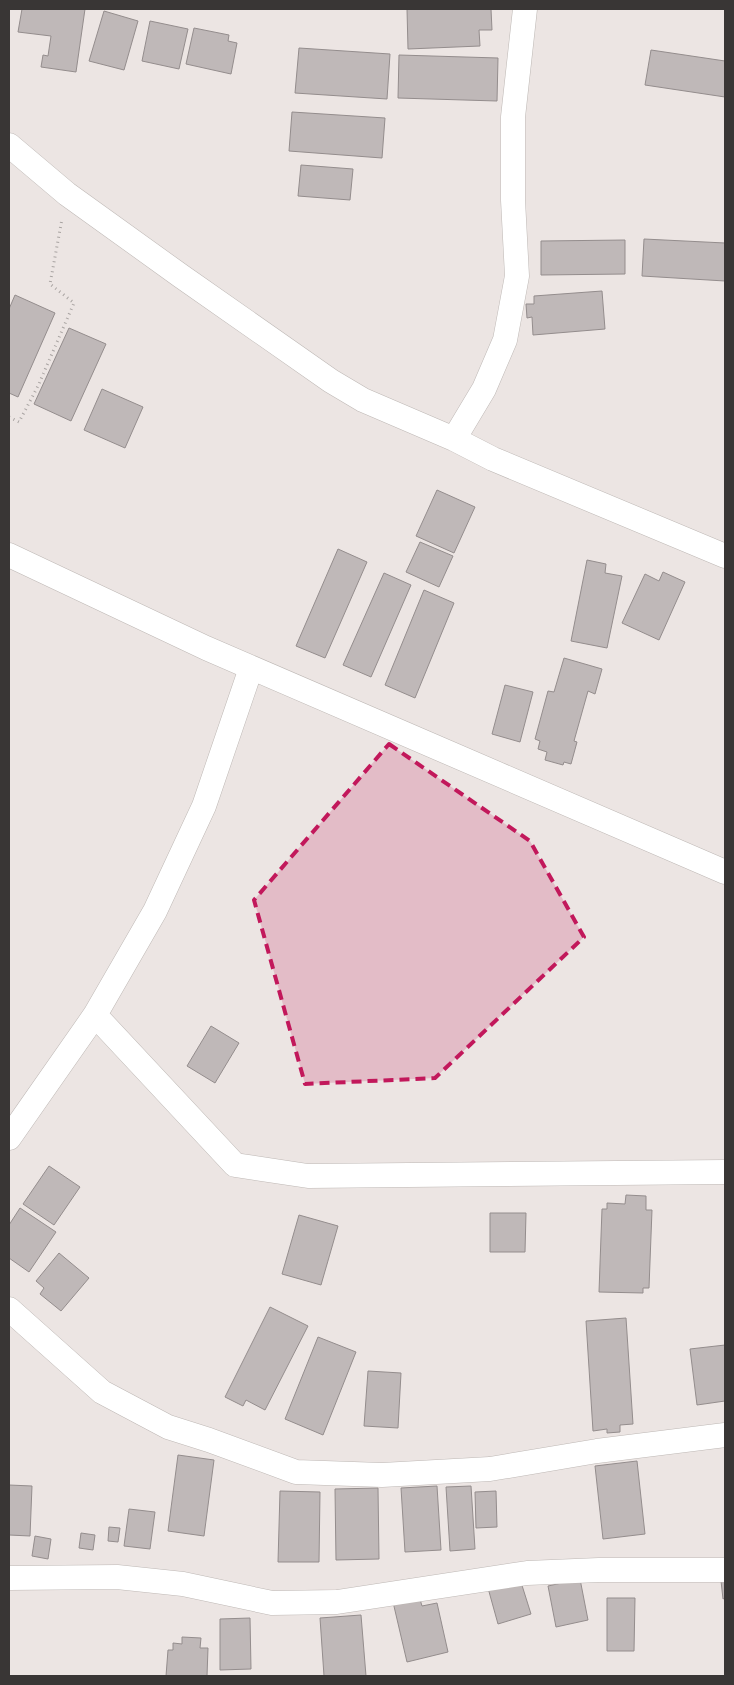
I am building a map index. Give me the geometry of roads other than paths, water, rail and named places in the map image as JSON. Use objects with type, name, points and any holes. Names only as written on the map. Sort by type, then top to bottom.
[{"type":"street","points":[[454,439],[484,389],[505,340],[517,276],[513,200],[513,117],[525,9]]},
{"type":"street","points":[[9,145],[67,194],[331,381],[363,400],[454,439],[493,459],[725,556]]},
{"type":"street","points":[[9,555],[251,668],[725,872]]},
{"type":"street","points":[[9,1138],[95,1015],[155,911],[204,806],[251,668]]},
{"type":"street","points":[[95,1015],[235,1165],[308,1176],[725,1172]]},
{"type":"street","points":[[9,1309],[102,1392],[168,1428],[209,1440],[296,1472],[382,1475],[490,1469],[597,1452],[725,1435]]},
{"type":"street","points":[[9,1578],[117,1577],[183,1584],[272,1603],[337,1602],[527,1573],[599,1570],[725,1570]]}]
